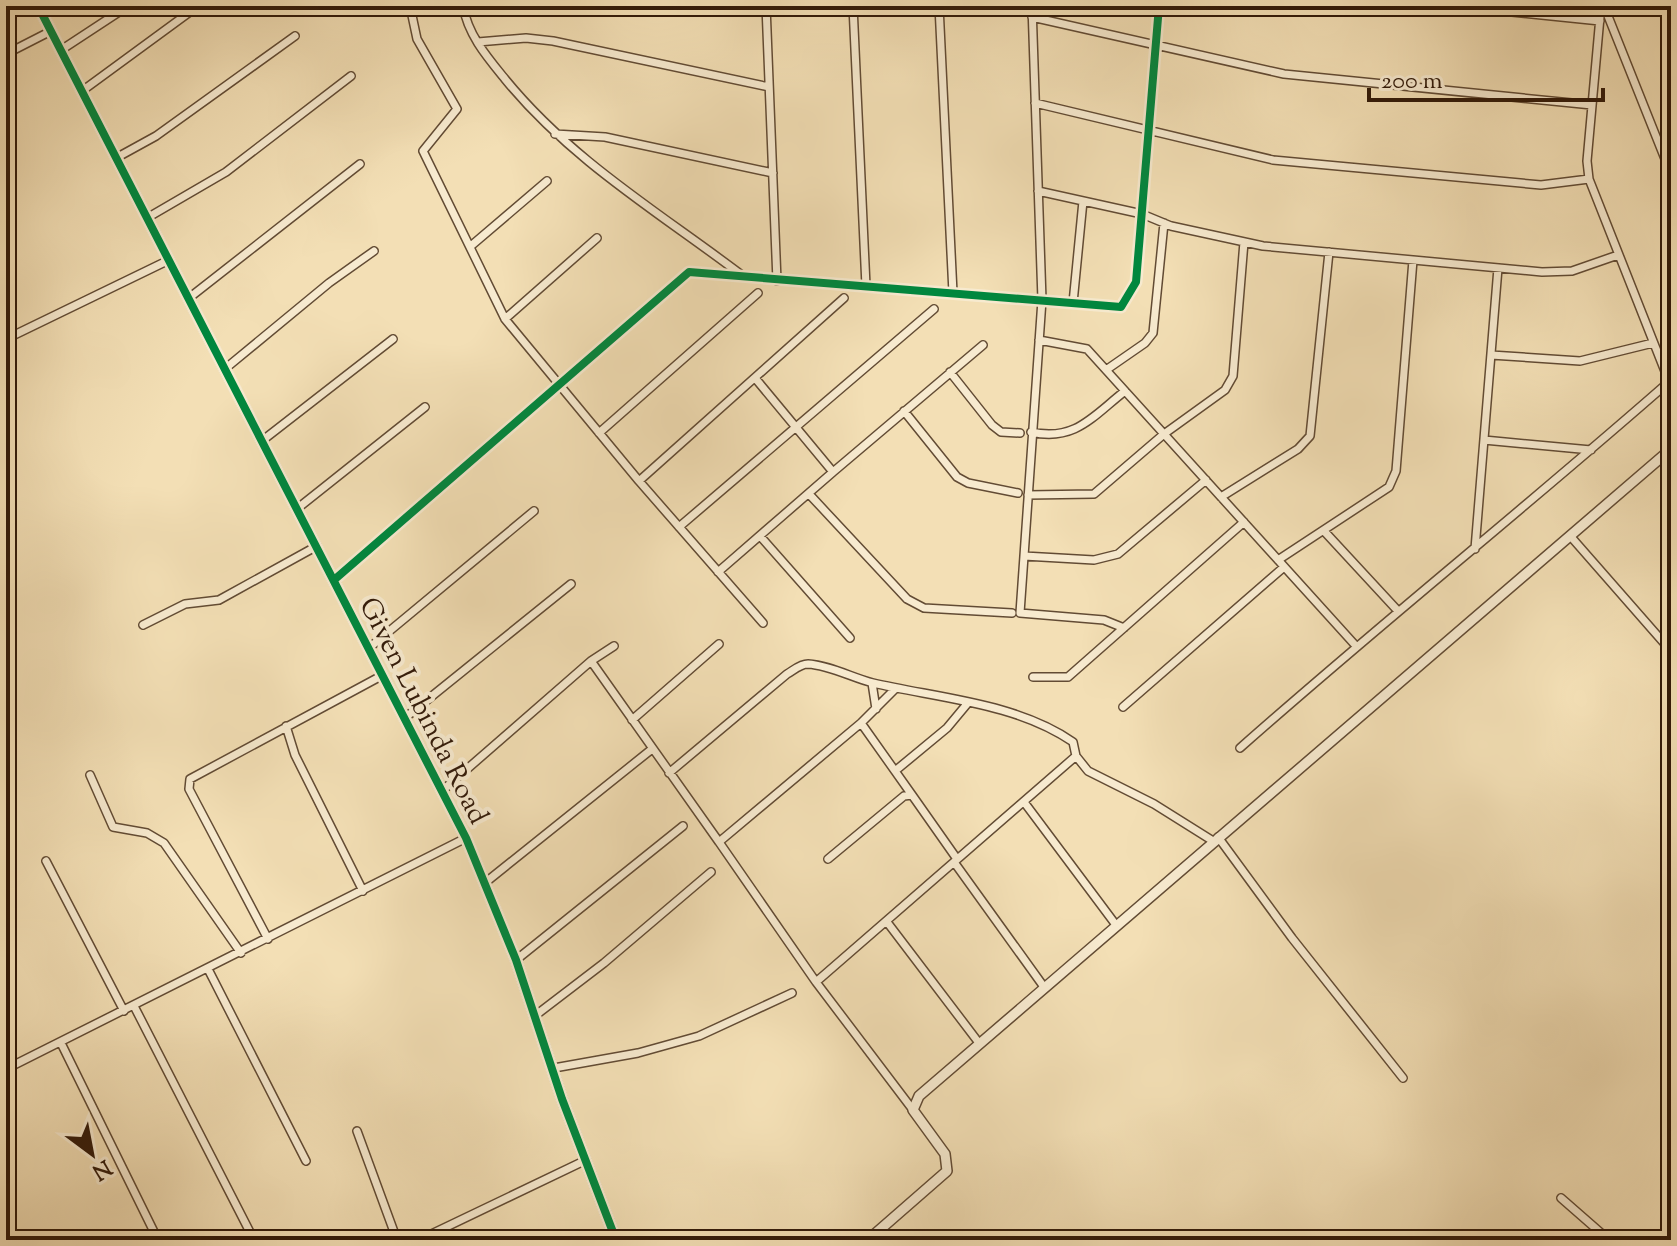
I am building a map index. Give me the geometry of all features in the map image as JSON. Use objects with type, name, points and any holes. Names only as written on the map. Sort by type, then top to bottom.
[{"type":"street","name":"Given Lubinda Road","points":[[38,6],[466,838],[516,960],[584,1161],[616,1240]]},
{"type":"street","points":[[61,50],[128,6]]},
{"type":"street","points":[[82,91],[198,6]]},
{"type":"street","points":[[410,6],[417,39],[457,109],[423,151],[472,245],[505,319],[639,481],[763,623]]},
{"type":"street","points":[[463,6],[478,42],[537,118],[637,202],[745,277]]},
{"type":"street","points":[[766,6],[777,281]]},
{"type":"street","points":[[853,6],[866,286]]},
{"type":"street","points":[[939,6],[953,293]]},
{"type":"street","points":[[1032,6],[1042,300],[1020,613],[1104,620],[1124,628]]},
{"type":"street","points":[[334,580],[689,272],[1121,307],[1130,298],[1136,282],[1159,6]]},
{"type":"street","points":[[1453,6],[1600,21]]},
{"type":"street","points":[[1240,748],[1356,646],[1670,382],[1589,179],[1592,105],[1602,6]]},
{"type":"street","points":[[1602,6],[1671,174]]},
{"type":"street","points":[[1032,17],[1284,74],[1592,105]]},
{"type":"street","points":[[6,54],[51,31]]},
{"type":"street","points":[[116,158],[156,136],[295,36]]},
{"type":"street","points":[[478,42],[526,38],[553,41],[769,87]]},
{"type":"street","points":[[147,218],[226,172],[351,76]]},
{"type":"street","points":[[1035,103],[1273,160],[1541,185],[1589,179]]},
{"type":"street","points":[[555,134],[605,137],[773,173]]},
{"type":"street","points":[[189,298],[360,164]]},
{"type":"street","points":[[472,245],[547,181]]},
{"type":"street","points":[[1038,191],[1142,214],[1164,223],[1244,242],[1329,252],[1498,268],[1572,271],[1618,255]]},
{"type":"street","points":[[1073,303],[1083,201]]},
{"type":"street","points":[[1106,370],[1145,343],[1153,333],[1164,223]]},
{"type":"street","points":[[505,319],[597,238]]},
{"type":"street","points":[[1028,495],[1094,494],[1164,434],[1225,390],[1233,376],[1244,242]]},
{"type":"street","points":[[226,368],[329,283],[374,251]]},
{"type":"street","points":[[1221,497],[1298,449],[1310,436],[1329,252]]},
{"type":"street","points":[[6,339],[169,260]]},
{"type":"street","points":[[1123,707],[1281,564],[1389,487],[1396,471],[1413,260]]},
{"type":"street","points":[[1475,549],[1498,268]]},
{"type":"street","points":[[599,433],[758,293]]},
{"type":"street","points":[[639,481],[844,298]]},
{"type":"street","points":[[679,527],[934,309]]},
{"type":"street","points":[[263,440],[393,339]]},
{"type":"street","points":[[1039,340],[1087,349],[1356,646]]},
{"type":"street","points":[[1491,355],[1580,361],[1653,343]]},
{"type":"street","points":[[718,572],[983,345]]},
{"type":"street","points":[[950,372],[992,425],[1001,432],[1020,433]]},
{"type":"street","points":[[755,378],[833,472]]},
{"type":"street","points":[[1031,432],[1051,436],[1071,433],[1125,391]]},
{"type":"street","points":[[298,508],[425,407]]},
{"type":"street","points":[[904,411],[963,481],[1018,493]]},
{"type":"street","points":[[1484,440],[1591,450]]},
{"type":"street","points":[[911,1104],[1215,839],[1572,538],[1671,449]]},
{"type":"street","points":[[1024,556],[1094,560],[1118,554],[1206,480]]},
{"type":"street","points":[[809,494],[907,599],[924,608],[1012,613]]},
{"type":"street","points":[[369,648],[534,511]]},
{"type":"street","points":[[1033,677],[1068,677],[1244,522]]},
{"type":"street","points":[[1324,531],[1398,611]]},
{"type":"street","points":[[760,536],[850,638]]},
{"type":"street","points":[[1572,538],[1671,651]]},
{"type":"street","points":[[143,625],[185,604],[219,600],[317,546]]},
{"type":"street","points":[[406,717],[571,584]]},
{"type":"street","points":[[632,720],[719,644]]},
{"type":"street","points":[[443,790],[591,661],[614,646]]},
{"type":"street","points":[[591,661],[816,982],[911,1104],[945,1154],[947,1171],[868,1240]]},
{"type":"street","points":[[669,773],[803,664],[872,683],[1014,714],[1073,742],[1078,760],[1106,781],[1215,839],[1403,1078]]},
{"type":"street","points":[[268,939],[188,783],[200,771],[259,745],[286,726],[383,675]]},
{"type":"street","points":[[872,683],[876,709]]},
{"type":"street","points":[[719,842],[861,723],[896,688]]},
{"type":"street","points":[[895,771],[947,728],[967,704]]},
{"type":"street","points":[[861,723],[1044,987]]},
{"type":"street","points":[[286,726],[295,755],[363,891]]},
{"type":"street","points":[[486,882],[652,749]]},
{"type":"street","points":[[816,982],[1068,763],[1078,760]]},
{"type":"street","points":[[90,775],[113,827],[147,833],[164,843],[241,953]]},
{"type":"street","points":[[828,859],[904,796],[912,795]]},
{"type":"street","points":[[1024,802],[1116,925]]},
{"type":"street","points":[[516,960],[683,826]]},
{"type":"street","points":[[6,1069],[466,838]]},
{"type":"street","points":[[46,861],[124,1011]]},
{"type":"street","points":[[536,1015],[604,963],[711,872]]},
{"type":"street","points":[[887,922],[979,1043]]},
{"type":"street","points":[[208,969],[306,1161]]},
{"type":"street","points":[[554,1068],[638,1053],[699,1036],[792,993]]},
{"type":"street","points":[[134,1006],[254,1240]]},
{"type":"street","points":[[61,1043],[158,1240]]},
{"type":"street","points":[[357,1131],[397,1240]]},
{"type":"street","points":[[419,1240],[584,1161]]},
{"type":"street","points":[[1561,1198],[1609,1240]]},
{"type":"cycle path","points":[[38,6],[466,838],[516,960],[562,1099],[616,1240]]},
{"type":"cycle path","points":[[334,580],[689,272],[1121,307],[1136,282],[1159,6]]}]
